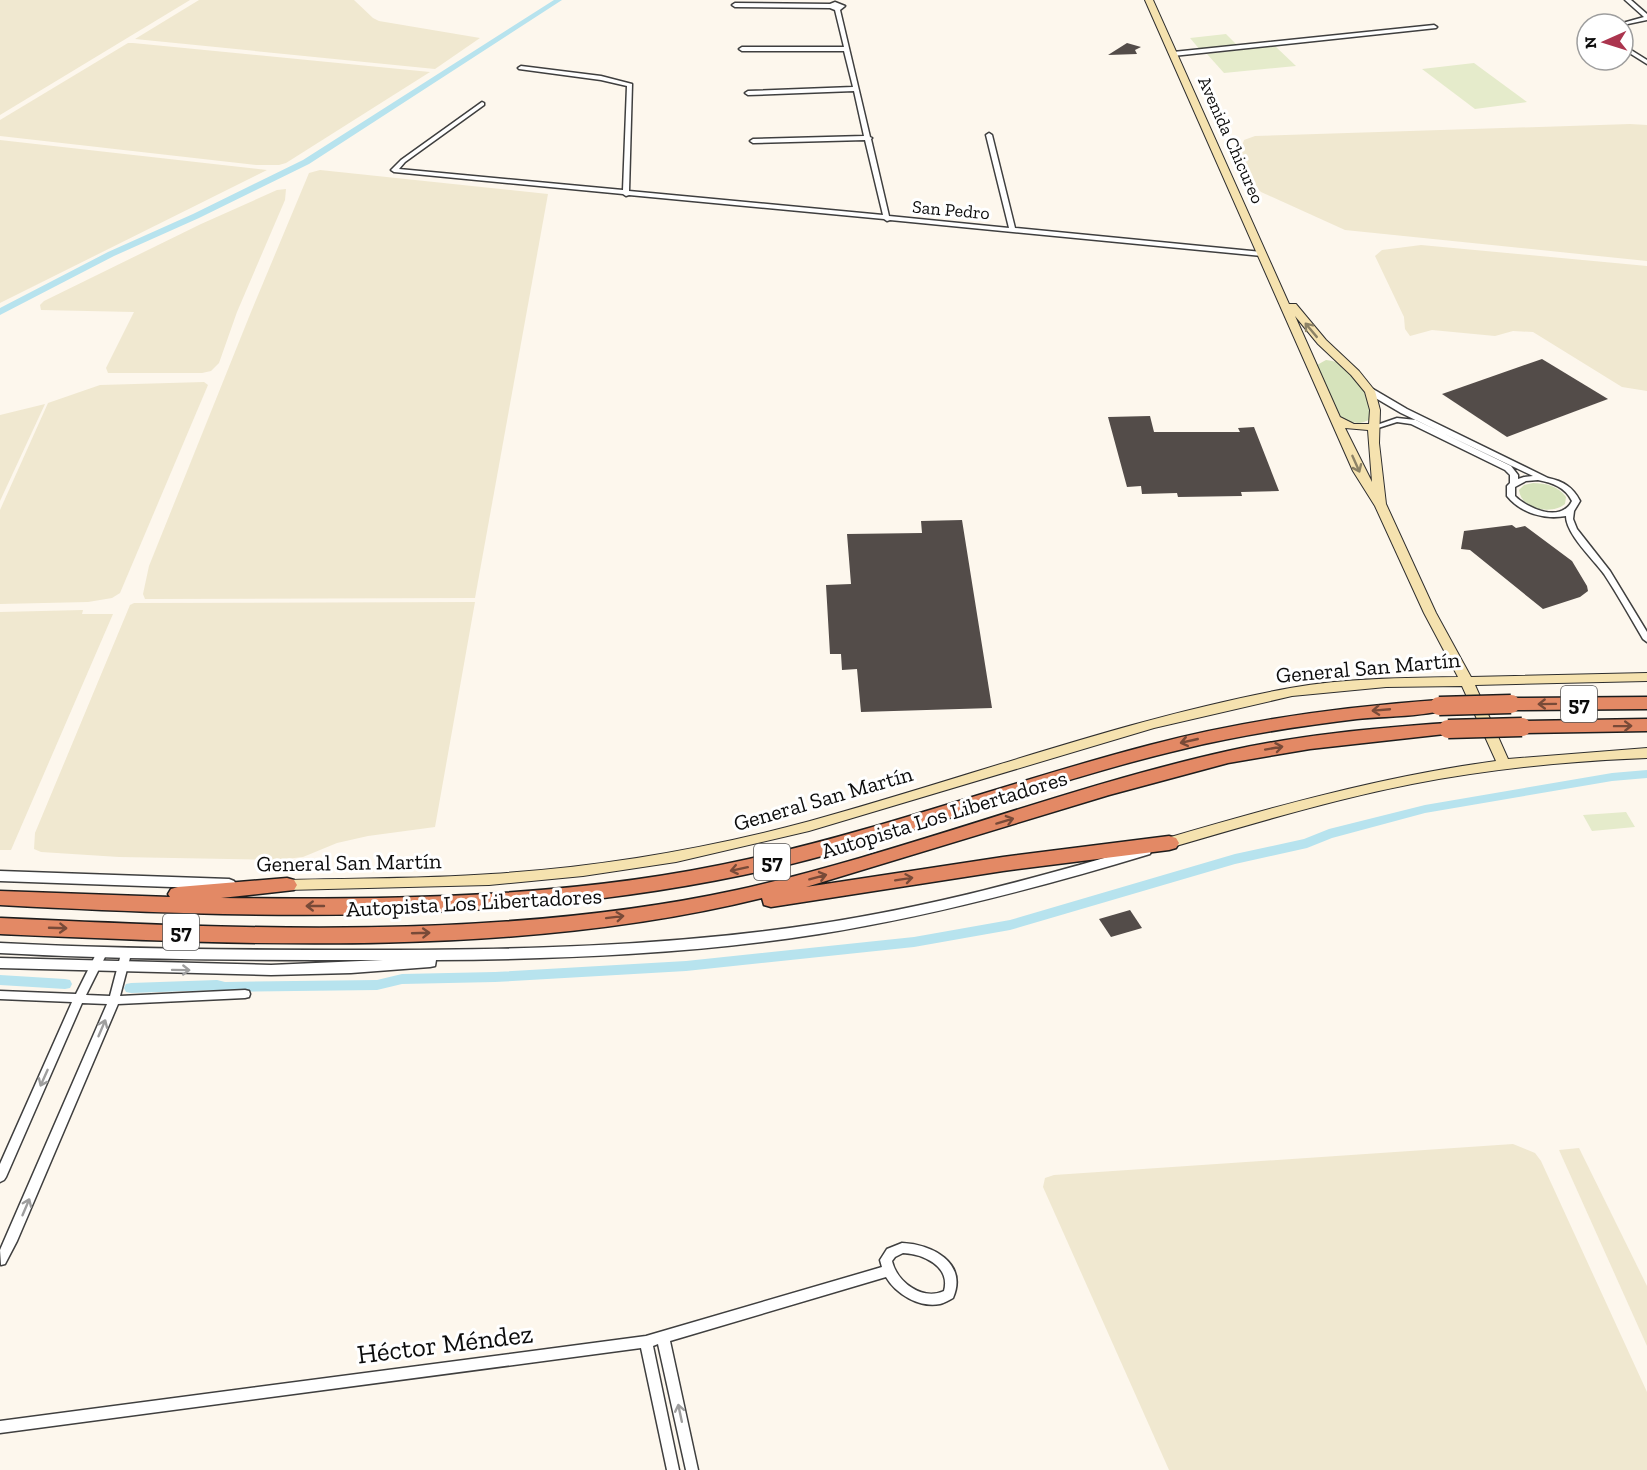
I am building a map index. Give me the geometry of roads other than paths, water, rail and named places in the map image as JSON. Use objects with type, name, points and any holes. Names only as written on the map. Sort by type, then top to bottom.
[{"type":"highway","name":"Autopista Los Libertadores","points":[[0,898],[242,906],[422,905],[534,899],[639,888],[736,870],[812,852],[1188,741],[1296,720],[1440,706],[1647,703]]},
{"type":"highway","name":"Autopista Los Libertadores","points":[[0,926],[217,933],[412,933],[542,926],[658,912],[736,897],[814,878],[1156,776],[1227,758],[1322,740],[1448,729],[1647,725]]},
{"type":"highway","points":[[658,912],[741,904],[1003,864],[1169,843]]},
{"type":"highway","points":[[88,902],[287,885]]},
{"type":"main road","name":"Avenida Chicureo","points":[[1152,1],[1173,54],[1366,485],[1381,506],[1430,614],[1452,651],[1504,764]]},
{"type":"main road","name":"Avenida Chicureo","points":[[1281,294],[1322,342],[1370,391],[1375,410],[1373,443],[1381,506]]},
{"type":"main road","points":[[1312,364],[1318,359],[1325,358],[1344,363]]},
{"type":"main road","points":[[1336,419],[1352,427],[1375,427]]},
{"type":"main road","name":"General San Martín","points":[[287,885],[489,880],[583,871],[676,857],[809,826],[1108,736],[1251,700],[1348,685],[1465,680],[1647,677]]},
{"type":"main road","points":[[1169,843],[1377,786],[1504,764],[1582,755],[1647,753]]},
{"type":"street","points":[[1628,0],[1647,17]]},
{"type":"street","points":[[735,5],[834,7],[858,89],[887,219]]},
{"type":"street","points":[[1173,54],[1434,27]]},
{"type":"street","points":[[742,49],[847,50]]},
{"type":"street","points":[[521,68],[601,78],[630,85],[626,194]]},
{"type":"street","points":[[748,93],[858,89]]},
{"type":"street","name":"San Pedro","points":[[482,104],[403,161],[394,170],[1262,254]]},
{"type":"street","points":[[989,135],[1013,231]]},
{"type":"street","points":[[753,141],[869,138]]},
{"type":"street","points":[[1370,391],[1404,411],[1563,486],[1572,493],[1576,501],[1570,511],[1569,519],[1573,529],[1607,573],[1647,639]]},
{"type":"street","points":[[1375,427],[1397,420],[1417,424],[1502,464],[1512,471],[1514,483],[1510,492],[1517,503],[1533,512],[1546,514],[1570,511]]},
{"type":"street","points":[[1514,483],[1531,478],[1545,479]]},
{"type":"street","points":[[1546,514],[1573,529]]},
{"type":"street","points":[[0,963],[94,967],[124,961],[330,969],[426,962],[473,955],[632,950],[723,942],[830,927],[988,896],[1169,843]]},
{"type":"street","name":"General San Martín","points":[[0,876],[287,885]]},
{"type":"street","points":[[0,948],[102,953],[124,961]]},
{"type":"street","points":[[0,1177],[79,998],[102,953]]},
{"type":"street","points":[[0,1262],[114,1000],[124,961]]},
{"type":"street","points":[[0,995],[114,1000],[245,994]]},
{"type":"street","points":[[902,1248],[918,1249],[929,1253],[944,1264],[951,1275],[952,1286],[949,1294],[944,1297],[924,1298],[907,1291],[893,1279],[888,1271],[886,1260],[891,1253],[902,1248]]},
{"type":"street","name":"Héctor Méndez","points":[[0,1427],[646,1342],[888,1271]]},
{"type":"street","points":[[663,1338],[692,1470]]},
{"type":"street","points":[[646,1342],[673,1470]]},
{"type":"waterway","points":[[0,312],[111,254],[196,216],[306,162],[559,0]]},
{"type":"waterway","points":[[131,988],[217,985],[225,987],[377,985],[402,979],[495,977],[686,966],[914,942],[1010,925],[1235,859],[1307,843],[1329,834],[1425,809],[1612,777],[1647,774]]},
{"type":"waterway","points":[[0,980],[65,984]]}]
